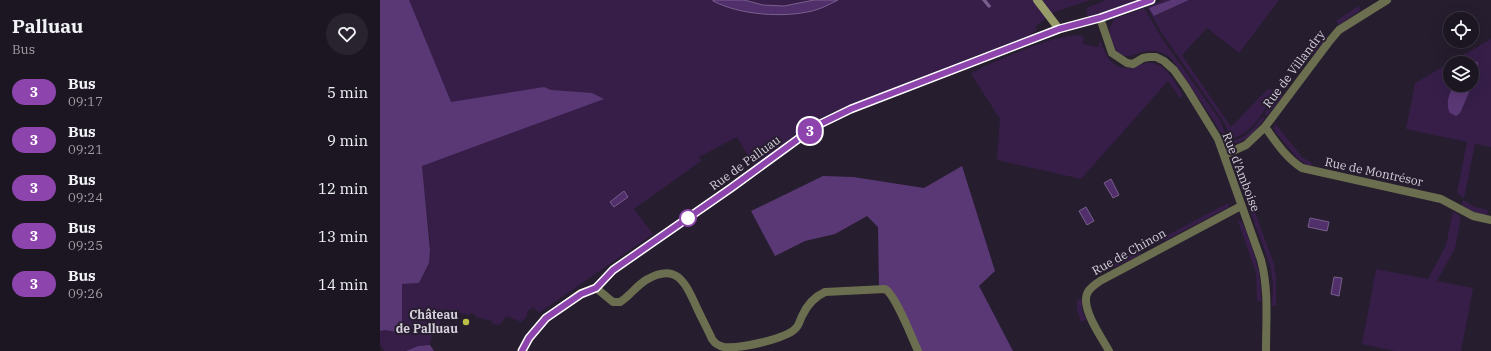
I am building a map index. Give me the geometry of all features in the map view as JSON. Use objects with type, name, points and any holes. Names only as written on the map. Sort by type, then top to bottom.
[{"type":"street","points":[[1037,0],[1059,29]]},
{"type":"street","name":"Rue de Palluau","points":[[522,351],[529,338],[546,318],[581,294],[596,288],[613,270],[731,188],[816,126],[851,109],[1059,29],[1100,18],[1151,0]]},
{"type":"street","name":"Rue de Villandry","points":[[1224,155],[1246,145],[1265,127],[1339,30],[1354,19],[1387,0]]},
{"type":"street","name":"Rue d'Amboise","points":[[1100,18],[1112,53],[1127,63],[1133,64],[1143,58],[1149,57],[1156,58],[1169,64],[1218,139],[1264,272],[1266,298],[1266,351]]},
{"type":"street","name":"Rue de Montrésor","points":[[1265,127],[1286,154],[1302,168],[1441,199],[1473,216],[1491,220]]},
{"type":"street","name":"Rue de Chinon","points":[[1109,351],[1088,313],[1086,306],[1086,295],[1090,288],[1100,281],[1241,206]]},
{"type":"street","points":[[596,288],[613,302],[620,302],[652,277],[665,274],[676,276],[686,285],[712,339],[717,344],[727,347],[776,339],[789,334],[799,324],[809,304],[825,292],[885,289],[888,290],[894,300],[918,351]]},
{"type":"shaded area","points":[[380,0],[409,0],[451,102],[544,87],[551,90],[592,93],[604,99],[422,166],[430,250],[429,263],[419,283],[402,284],[402,324],[401,329],[397,332],[385,330],[380,331]]},
{"type":"shaded area","points":[[398,0],[1090,0],[1054,12],[1035,27],[1037,29],[1030,36],[1020,41],[972,57],[928,77],[833,112],[813,122],[754,166],[737,137],[699,157],[701,161],[634,209],[653,234],[539,313],[533,307],[527,312],[527,316],[521,322],[506,316],[500,325],[492,324],[492,321],[476,317],[471,313],[469,315],[444,309],[439,327],[436,333],[432,334],[430,345],[418,346],[406,351],[385,351],[380,345],[380,331],[385,330],[397,332],[402,324],[402,284],[419,283],[429,263],[430,242],[422,167]]},
{"type":"shaded area","points":[[713,0],[744,0],[763,5],[784,6],[814,0],[838,0],[812,11],[775,15],[736,9],[724,6]]},
{"type":"shaded area","points":[[1106,0],[1138,0],[1088,18],[1086,11],[1087,8]]},
{"type":"shaded area","points":[[1163,0],[1171,0],[1150,8],[1155,16],[1189,0],[1279,0],[1239,53],[1207,28],[1182,55],[1231,127],[1268,89],[1276,91],[1258,120],[1246,132],[1231,139],[1224,122],[1161,32],[1147,7]]},
{"type":"shaded area","points":[[1171,0],[1189,0],[1154,16],[1149,8]]},
{"type":"shaded area","points":[[1358,6],[1361,10],[1339,25],[1336,21]]},
{"type":"shaded area","points":[[1144,8],[1163,40],[1220,120],[1225,133],[1222,135],[1171,58],[1157,51],[1144,51],[1125,56],[1116,51],[1109,30],[1114,19]]},
{"type":"shaded area","points":[[1324,34],[1327,37],[1312,56],[1309,53]]},
{"type":"shaded area","points":[[1076,35],[1084,37],[1083,44],[1098,47],[1100,40],[1105,53],[1112,63],[1117,66],[1129,68],[1150,63],[1162,67],[1173,79],[1183,96],[1180,98],[1168,81],[1081,179],[997,160],[1000,119],[971,74],[1018,52],[1056,39]]},
{"type":"shaded area","points":[[1491,39],[1491,147],[1475,144],[1464,198],[1457,193],[1467,142],[1406,129],[1415,83],[1443,67],[1443,92],[1479,92],[1479,56],[1462,56],[1475,48],[1479,48],[1479,46]]},
{"type":"shaded area","points":[[1450,92],[1469,92],[1461,111],[1456,116],[1450,113],[1448,106]]},
{"type":"shaded area","points":[[1279,93],[1283,96],[1267,116],[1264,114]]},
{"type":"shaded area","points":[[1262,117],[1265,118],[1251,135],[1243,141],[1232,144],[1232,141],[1241,138],[1249,132]]},
{"type":"shaded area","points":[[1275,123],[1302,157],[1312,163],[1311,167],[1299,160],[1276,133],[1274,128]]},
{"type":"shaded area","points":[[1235,157],[1274,264],[1276,278],[1276,306],[1272,306],[1273,285],[1270,265],[1234,167],[1233,162]]},
{"type":"shaded area","points":[[962,166],[995,271],[979,286],[1013,351],[918,351],[894,300],[879,288],[878,227],[867,216],[835,234],[805,241],[775,256],[751,211],[823,176],[853,177],[924,188]]},
{"type":"shaded area","points":[[1111,179],[1119,195],[1113,198],[1104,183]]},
{"type":"shaded area","points":[[624,191],[628,197],[614,207],[610,202]]},
{"type":"shaded area","points":[[1463,200],[1475,207],[1488,210],[1487,215],[1473,212],[1462,205]]},
{"type":"shaded area","points":[[1228,203],[1229,207],[1164,241],[1162,238]]},
{"type":"shaded area","points":[[1086,207],[1094,221],[1087,225],[1079,211]]},
{"type":"shaded area","points":[[1453,211],[1461,217],[1455,248],[1437,281],[1473,288],[1461,351],[1395,351],[1362,344],[1376,269],[1428,279],[1446,245]]},
{"type":"shaded area","points":[[1237,218],[1245,228],[1259,272],[1261,301],[1257,301],[1256,273]]},
{"type":"shaded area","points":[[1310,218],[1329,222],[1327,231],[1308,227]]},
{"type":"shaded area","points":[[1138,250],[1141,254],[1116,267],[1113,263]]},
{"type":"shaded area","points":[[1334,277],[1342,278],[1339,296],[1331,294]]},
{"type":"shaded area","points":[[1077,299],[1082,300],[1082,310],[1086,320],[1081,322],[1077,309]]},
{"type":"shaded area","points":[[430,345],[434,351],[406,351],[418,346]]},
{"type":"waterway","points":[[984,0],[989,6]]},
{"type":"bus line","name":"3","points":[[522,351],[529,338],[546,318],[581,294],[596,288],[613,270],[731,188],[816,126],[851,109],[886,97],[1059,29],[1100,18],[1151,0]]},
{"type":"place","name":"Château de Palluau","points":[[466,322]]}]
